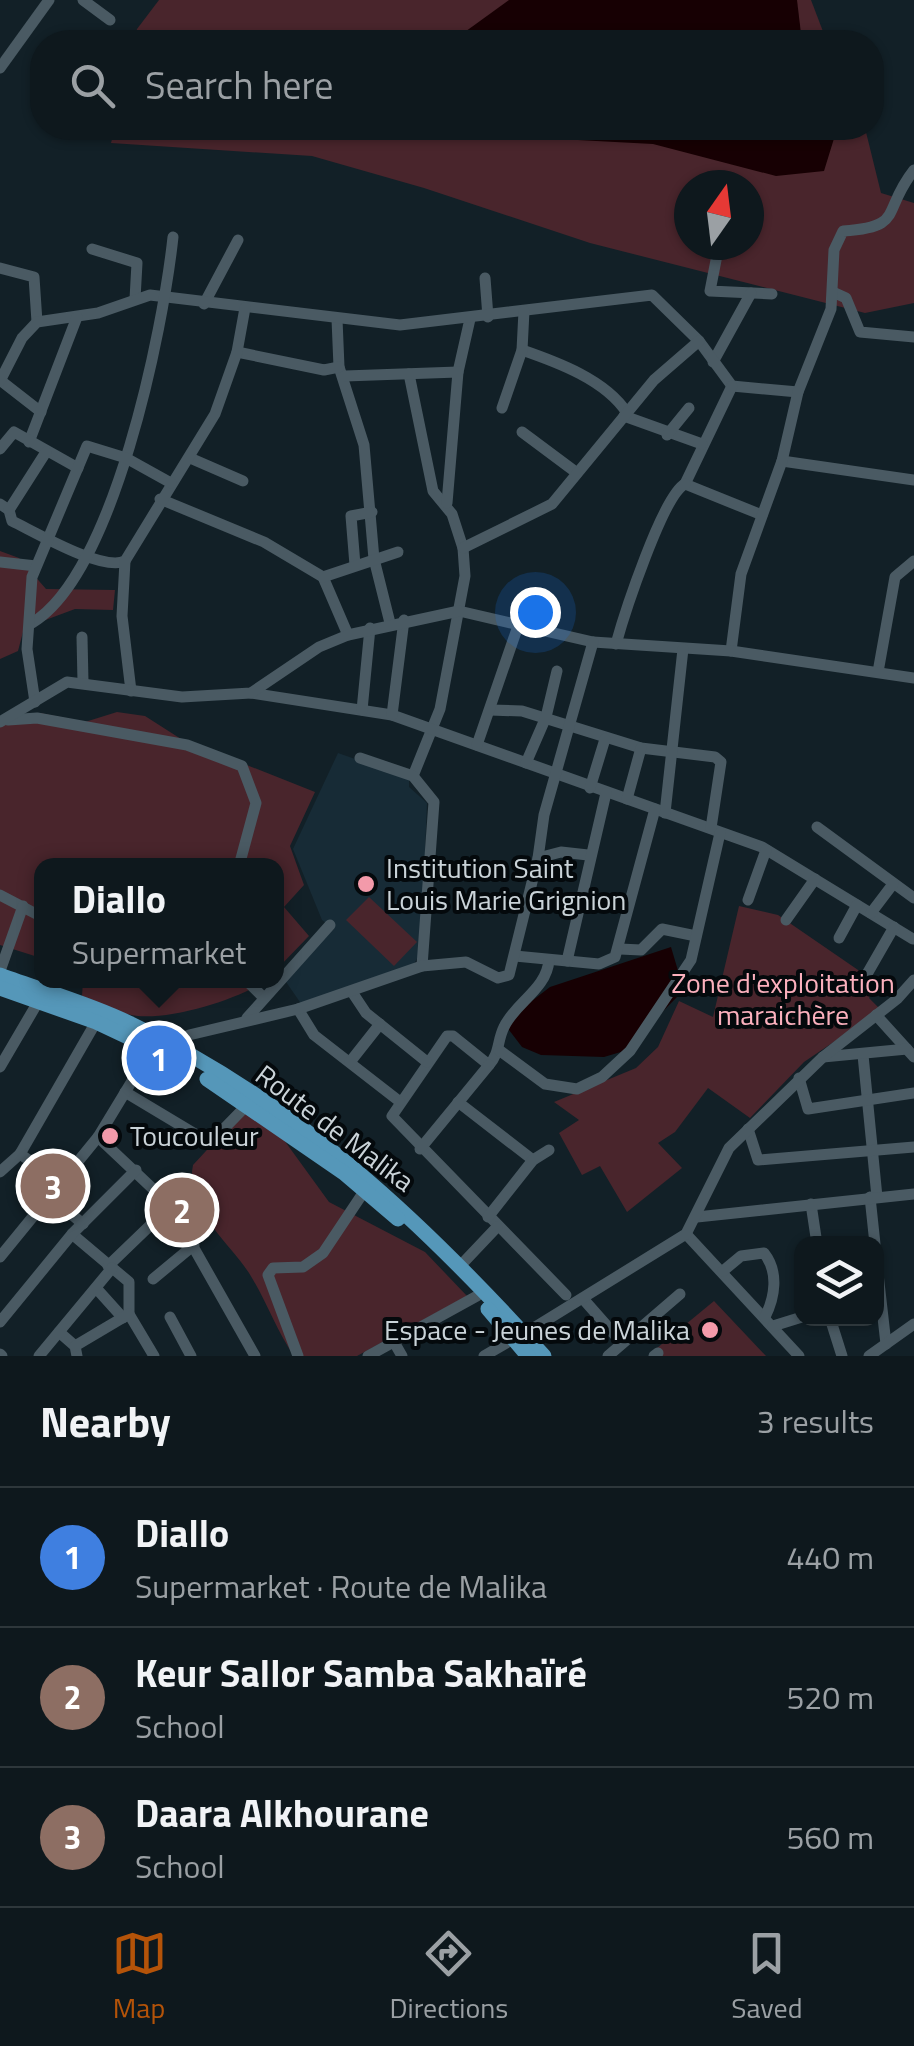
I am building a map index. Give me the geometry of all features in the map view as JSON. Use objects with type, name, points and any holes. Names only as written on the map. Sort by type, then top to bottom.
[{"type":"main road","name":"Route de Malika","points":[[0,973],[34,986]]},
{"type":"main road","name":"Route de Malika","points":[[0,988],[96,1022],[152,1048],[246,1105],[365,1190],[519,1337],[544,1356]]},
{"type":"main road","name":"Route de Malika","points":[[39,988],[129,1023],[291,1118],[375,1184],[462,1264],[519,1337],[528,1356]]},
{"type":"street","points":[[0,68],[49,0]]},
{"type":"street","points":[[82,0],[110,20]]},
{"type":"street","points":[[731,651],[741,574],[782,461],[798,392],[834,293],[834,250],[843,230],[881,227],[890,218],[899,189],[914,170]]},
{"type":"street","points":[[32,623],[59,602],[76,580],[126,458],[167,297],[173,237]]},
{"type":"street","points":[[204,304],[238,240]]},
{"type":"street","points":[[92,249],[137,263],[134,299]]},
{"type":"street","points":[[716,260],[710,291],[772,294]]},
{"type":"street","points":[[0,268],[34,278],[41,319]]},
{"type":"street","points":[[485,278],[488,317]]},
{"type":"street","points":[[714,362],[751,293]]},
{"type":"street","points":[[834,293],[846,298],[860,332],[914,336]]},
{"type":"street","points":[[41,412],[0,380],[22,338],[41,319],[76,318],[134,299],[167,297],[400,325],[652,295],[699,341],[732,386],[798,392]]},
{"type":"street","points":[[131,691],[122,616],[125,561],[215,414],[246,308]]},
{"type":"street","points":[[502,408],[522,350],[524,311]]},
{"type":"street","points":[[29,442],[76,318]]},
{"type":"street","points":[[336,319],[342,372],[364,446],[374,558],[390,622]]},
{"type":"street","points":[[413,776],[440,709],[465,576],[463,548],[447,503],[458,372],[470,319]]},
{"type":"street","points":[[463,548],[552,504],[654,380],[699,341]]},
{"type":"street","points":[[522,350],[592,382],[619,401],[625,414],[667,435],[702,444]]},
{"type":"street","points":[[236,352],[342,372],[458,372]]},
{"type":"street","points":[[409,374],[433,491],[447,503]]},
{"type":"street","points":[[616,644],[659,523],[676,488],[685,484],[732,386]]},
{"type":"street","points":[[667,435],[689,408]]},
{"type":"street","points":[[0,449],[12,432],[78,468]]},
{"type":"street","points":[[522,432],[578,473]]},
{"type":"street","points":[[35,702],[27,649],[36,566],[89,445],[126,458],[170,483]]},
{"type":"street","points":[[46,452],[5,507],[12,521],[113,565],[125,561]]},
{"type":"street","points":[[190,458],[242,482]]},
{"type":"street","points":[[782,461],[914,480]]},
{"type":"street","points":[[685,484],[762,515]]},
{"type":"street","points":[[160,499],[264,542],[323,577],[348,635]]},
{"type":"street","points":[[355,566],[350,516],[372,512]]},
{"type":"street","points":[[323,577],[398,552]]},
{"type":"street","points":[[878,672],[894,577],[914,561]]},
{"type":"street","points":[[0,562],[36,566]]},
{"type":"street","points":[[251,693],[318,647],[348,635],[390,622],[459,611],[593,642],[731,651],[914,678]]},
{"type":"street","points":[[392,715],[404,620]]},
{"type":"street","points":[[477,745],[518,626]]},
{"type":"street","points":[[362,710],[370,628]]},
{"type":"street","points":[[82,637],[83,682]]},
{"type":"street","points":[[174,1048],[189,1035],[246,1018],[298,1009],[422,966],[466,962],[498,978],[509,975],[538,858],[544,815],[572,728],[593,642]]},
{"type":"street","points":[[515,956],[599,964],[615,957],[620,949],[660,811],[683,649]]},
{"type":"street","points":[[526,763],[546,717],[558,671]]},
{"type":"street","points":[[2,722],[56,686],[83,682],[182,697],[251,693],[392,715],[766,850],[913,939]]},
{"type":"street","points":[[490,710],[546,717],[641,748],[715,757],[720,762],[715,830],[696,936],[684,973],[630,1051],[602,1078],[577,1088],[545,1084],[499,1050]]},
{"type":"street","points":[[2,722],[37,718],[187,745],[242,766],[256,802],[241,858]]},
{"type":"street","points":[[590,788],[605,738]]},
{"type":"street","points":[[627,800],[641,748]]},
{"type":"street","points":[[360,758],[413,776],[434,802],[422,966]]},
{"type":"street","points":[[568,962],[588,855],[606,793]]},
{"type":"street","points":[[817,827],[914,898]]},
{"type":"street","points":[[748,900],[766,850]]},
{"type":"street","points":[[538,858],[561,852],[588,855]]},
{"type":"street","points":[[786,920],[815,880]]},
{"type":"street","points":[[871,913],[894,884]]},
{"type":"street","points":[[0,895],[34,912]]},
{"type":"street","points":[[839,938],[858,905]]},
{"type":"street","points":[[0,973],[23,906]]},
{"type":"street","points":[[284,976],[330,926]]},
{"type":"street","points":[[868,974],[894,926]]},
{"type":"street","points":[[620,949],[640,950],[662,928],[696,936]]},
{"type":"street","points":[[420,1149],[489,1065],[499,1050],[505,1024],[542,980],[549,960]]},
{"type":"street","points":[[484,1356],[585,1300],[686,1234],[729,1148],[822,1057],[914,980]]},
{"type":"street","points":[[254,988],[264,998]]},
{"type":"street","points":[[246,1018],[273,988]]},
{"type":"street","points":[[352,992],[380,1024],[427,1062]]},
{"type":"street","points":[[0,1067],[38,1002]]},
{"type":"street","points":[[298,1009],[314,1035],[399,1100]]},
{"type":"street","points":[[876,1015],[910,1053]]},
{"type":"street","points":[[0,1172],[20,1154],[96,1022]]},
{"type":"street","points":[[350,1062],[380,1024]]},
{"type":"street","points":[[489,1065],[450,1036],[399,1100],[392,1116],[420,1149],[566,1294]]},
{"type":"street","points":[[0,1257],[98,1137],[152,1048]]},
{"type":"street","points":[[822,1057],[910,1053]]},
{"type":"street","points":[[863,1056],[875,1150],[875,1236]]},
{"type":"street","points":[[799,1078],[808,1109],[914,1094]]},
{"type":"street","points":[[125,1092],[210,1143],[246,1105]]},
{"type":"street","points":[[458,1102],[532,1160]]},
{"type":"street","points":[[748,1129],[758,1160],[914,1147]]},
{"type":"street","points":[[98,1137],[169,1204],[255,1356]]},
{"type":"street","points":[[488,1218],[532,1160],[549,1150]]},
{"type":"street","points":[[20,1154],[63,1184]]},
{"type":"street","points":[[0,1322],[72,1234],[136,1170]]},
{"type":"street","points":[[39,1356],[110,1267],[169,1204],[190,1188]]},
{"type":"street","points":[[298,1356],[268,1274],[273,1268],[302,1266],[323,1252],[365,1190]]},
{"type":"street","points":[[697,1218],[914,1194]]},
{"type":"street","points":[[51,1196],[82,1224]]},
{"type":"street","points":[[811,1204],[816,1236]]},
{"type":"street","points":[[462,1264],[498,1227]]},
{"type":"street","points":[[59,1332],[76,1351],[126,1316],[132,1287],[72,1234]]},
{"type":"street","points":[[686,1234],[799,1356]]},
{"type":"street","points":[[153,1279],[194,1245]]},
{"type":"street","points":[[723,1270],[741,1256],[764,1253],[774,1282],[769,1322]]},
{"type":"street","points":[[96,1288],[126,1316],[154,1356]]},
{"type":"street","points":[[608,1356],[680,1294]]},
{"type":"street","points":[[368,1356],[477,1296]]},
{"type":"street","points":[[585,1300],[622,1343]]},
{"type":"street","points":[[170,1317],[190,1356]]},
{"type":"street","points":[[769,1322],[794,1318]]},
{"type":"street","points":[[877,1352],[914,1324]]},
{"type":"street","points":[[833,1326],[842,1356]]},
{"type":"street","points":[[877,1326],[877,1352]]},
{"type":"street","points":[[394,1342],[402,1356]]},
{"type":"shaded area","points":[[509,0],[797,0],[801,30],[468,30]]},
{"type":"shaded area","points":[[578,140],[834,140],[824,171],[776,176],[653,144]]},
{"type":"shaded area","name":"Institution Saint Louis Marie Grignion","points":[[338,753],[409,778],[409,787],[427,803],[421,952],[412,967],[302,1005],[284,979],[334,929],[322,920],[293,849]]},
{"type":"shaded area","points":[[671,947],[679,974],[678,996],[624,1051],[604,1057],[541,1055],[522,1047],[509,1030],[511,1017],[550,987]]},
{"type":"green space","points":[[159,0],[811,0],[822,30],[137,30]]},
{"type":"green space","points":[[868,140],[881,193],[914,203],[914,303],[865,313],[590,243],[312,156],[111,143]]},
{"type":"green space","points":[[0,551],[19,558],[46,589],[115,590],[113,610],[75,609],[24,628],[18,651],[0,659]]},
{"type":"green space","points":[[117,712],[145,716],[181,739],[315,792],[290,846],[304,885],[284,907],[284,858],[34,858],[34,956],[0,945],[0,726],[40,713],[85,722]]},
{"type":"green space","points":[[369,897],[417,942],[394,966],[346,920]]},
{"type":"green space","name":"Zone d'exploitation maraichère","points":[[739,906],[778,915],[877,983],[869,998],[881,1010],[804,1062],[750,1118],[708,1088],[675,1132],[658,1143],[682,1168],[627,1212],[600,1166],[582,1175],[559,1133],[579,1120],[554,1102],[636,1068],[658,1047],[679,1001],[713,1017]]},
{"type":"green space","points":[[284,907],[309,936],[284,962]]},
{"type":"green space","points":[[83,988],[252,988],[198,1008],[159,1016],[121,1012],[82,996]]},
{"type":"green space","points":[[243,1111],[284,1140],[329,1202],[425,1252],[467,1296],[357,1356],[294,1356],[249,1273],[210,1223],[195,1195],[193,1165]]},
{"type":"green space","name":"Espace - Jeunes de Malika","points":[[714,1301],[766,1356],[663,1356],[657,1348]]},
{"type":"place","name":"Institution Saint Louis Marie Grignion","points":[[366,884]]},
{"type":"place","name":"Diallo","points":[[159,1058]]},
{"type":"place","name":"Toucouleur","points":[[110,1136]]},
{"type":"place","name":"Daara Alkhourane","points":[[53,1186]]},
{"type":"place","name":"Keur Sallor Samba Sakhaïré","points":[[182,1210]]},
{"type":"place","name":"Espace - Jeunes de Malika","points":[[710,1330]]}]
